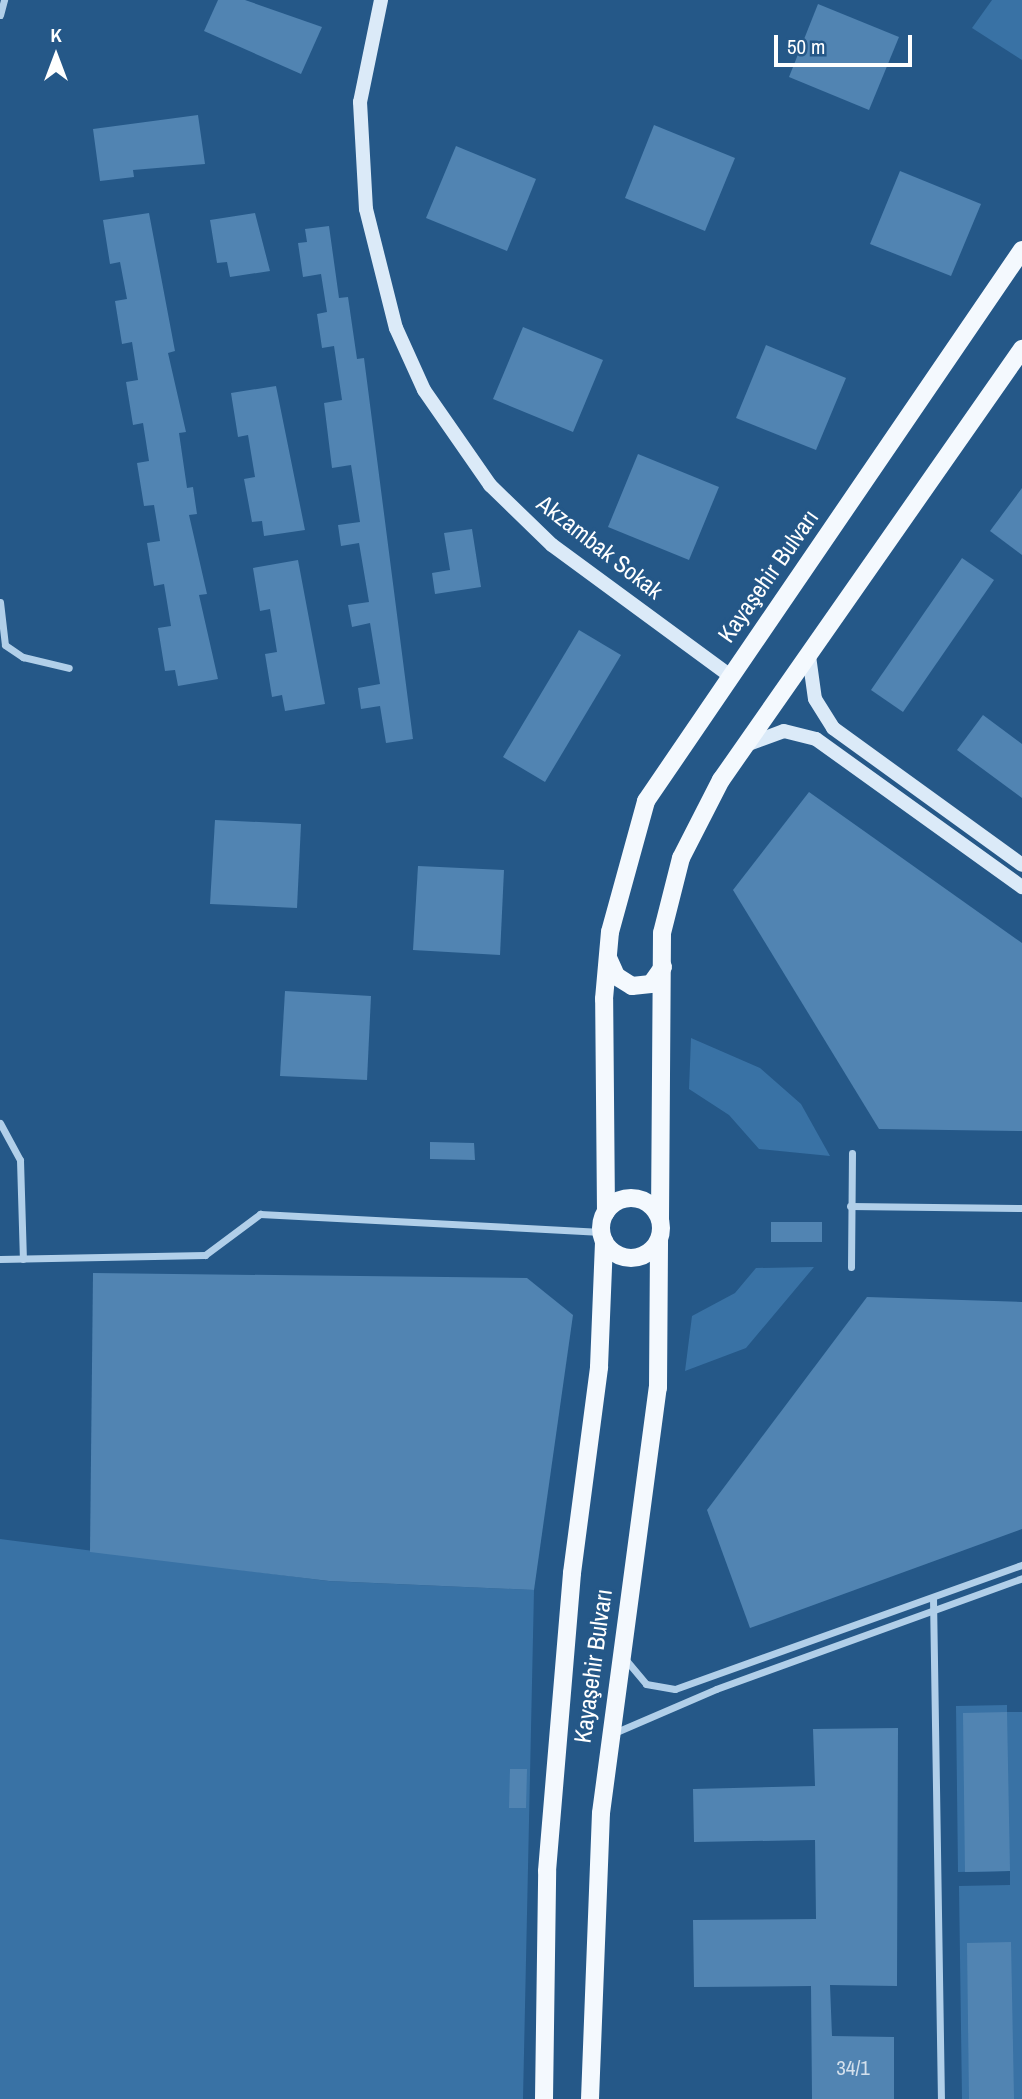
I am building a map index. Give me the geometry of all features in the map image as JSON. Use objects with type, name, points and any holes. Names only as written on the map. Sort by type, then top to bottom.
[{"type":"main road","name":"Kayaşehir Bulvarı","points":[[544,2099],[552,1802],[599,1367],[606,1212],[608,953],[624,865],[646,800],[1022,250]]},
{"type":"main road","name":"Kayaşehir Bulvarı","points":[[590,2099],[591,1960],[608,1739],[658,1388],[663,967],[667,895],[698,820],[745,745],[1022,349]]},
{"type":"main road","points":[[608,953],[616,976],[632,986],[651,984],[663,967]]},
{"type":"main road","points":[[606,1212],[631,1198],[650,1205],[660,1219]]},
{"type":"main road","points":[[603,1237],[627,1258],[646,1254],[659,1240]]},
{"type":"street","points":[[0,15],[4,0]]},
{"type":"street","name":"Akzambak Sokak","points":[[381,0],[360,102],[366,209],[396,328],[424,390],[490,485],[552,545],[730,674]]},
{"type":"street","points":[[0,602],[5,645],[23,657],[69,668]]},
{"type":"street","points":[[809,656],[815,699],[833,728],[1022,865]]},
{"type":"street","points":[[745,745],[784,731],[816,739],[1022,887]]},
{"type":"street","points":[[0,1123],[20,1160],[23,1259]]},
{"type":"street","points":[[851,1267],[852,1153]]},
{"type":"street","points":[[850,1206],[1022,1208]]},
{"type":"street","points":[[0,1259],[205,1255],[260,1214],[603,1237]]},
{"type":"street","points":[[620,1649],[646,1684],[675,1689],[1022,1564]]},
{"type":"street","points":[[608,1739],[640,1719],[1022,1578]]},
{"type":"street","points":[[933,1598],[941,2099]]},
{"type":"shaded area","points":[[992,0],[1022,0],[1022,60],[972,28]]},
{"type":"shaded area","points":[[691,1038],[760,1068],[801,1104],[830,1156],[759,1149],[729,1115],[689,1089]]},
{"type":"shaded area","points":[[814,1267],[746,1348],[685,1371],[692,1316],[735,1293],[756,1268]]},
{"type":"shaded area","points":[[0,1539],[328,1581],[534,1590],[523,2099],[0,2099]]},
{"type":"shaded area","points":[[1007,1705],[1007,1712],[1022,1712],[1022,2099],[962,2099],[959,1886],[1010,1885],[1010,1871],[958,1872],[956,1706]]},
{"type":"building","points":[[218,0],[245,0],[322,27],[301,74],[204,31]]},
{"type":"building","points":[[818,4],[899,37],[869,110],[789,77]]},
{"type":"building","points":[[198,115],[205,164],[133,170],[134,177],[100,181],[93,129]]},
{"type":"building","points":[[654,125],[735,158],[705,231],[625,198]]},
{"type":"building","points":[[456,146],[536,179],[507,251],[426,218]]},
{"type":"building","points":[[900,171],[981,204],[951,276],[870,244]]},
{"type":"building","points":[[149,213],[175,351],[168,353],[186,432],[179,433],[187,488],[193,487],[197,514],[189,515],[207,594],[199,595],[218,679],[178,686],[175,670],[165,671],[158,628],[171,626],[164,584],[154,586],[147,543],[160,541],[154,505],[144,506],[137,463],[149,461],[143,423],[133,425],[126,382],[138,380],[132,342],[122,344],[115,301],[127,299],[120,262],[110,264],[103,220]]},
{"type":"building","points":[[255,213],[270,271],[230,277],[227,262],[217,263],[210,220]]},
{"type":"building","points":[[329,226],[339,298],[348,297],[357,359],[364,358],[413,739],[386,743],[380,706],[361,709],[358,688],[380,684],[370,623],[352,627],[348,605],[369,602],[359,543],[341,546],[338,525],[360,522],[351,465],[332,468],[324,403],[342,400],[334,346],[322,348],[317,314],[327,312],[321,274],[303,277],[298,243],[307,242],[305,229]]},
{"type":"building","points":[[523,327],[603,360],[573,432],[493,399]]},
{"type":"building","points":[[766,345],[846,378],[816,450],[736,418]]},
{"type":"building","points":[[276,386],[305,530],[264,536],[262,521],[252,522],[244,479],[255,477],[248,435],[238,437],[231,393]]},
{"type":"building","points":[[638,454],[719,487],[689,560],[608,527]]},
{"type":"building","points":[[1022,488],[1022,555],[990,531]]},
{"type":"building","points":[[472,529],[481,587],[435,594],[432,573],[450,570],[444,533]]},
{"type":"building","points":[[962,558],[994,580],[903,712],[871,690]]},
{"type":"building","points":[[298,560],[325,704],[285,711],[282,695],[272,697],[265,654],[277,652],[270,609],[260,611],[253,568]]},
{"type":"building","points":[[579,630],[621,655],[545,782],[503,757]]},
{"type":"building","points":[[983,715],[1022,744],[1022,798],[957,750]]},
{"type":"building","points":[[809,792],[1022,943],[1022,1131],[879,1129],[733,890]]},
{"type":"building","points":[[215,820],[301,824],[297,908],[210,904]]},
{"type":"building","points":[[418,866],[504,870],[500,955],[413,950]]},
{"type":"building","points":[[285,991],[371,996],[367,1080],[280,1076]]},
{"type":"building","points":[[430,1142],[474,1143],[475,1160],[430,1159]]},
{"type":"building","points":[[771,1222],[822,1222],[822,1242],[771,1242]]},
{"type":"building","points":[[93,1273],[527,1278],[573,1315],[534,1590],[329,1581],[90,1552]]},
{"type":"building","points":[[867,1297],[1022,1302],[1022,1529],[750,1628],[707,1510]]},
{"type":"building","points":[[1007,1712],[1010,1871],[965,1872],[963,1713]]},
{"type":"building","points":[[898,1728],[897,1986],[830,1985],[832,2036],[894,2037],[894,2099],[812,2099],[811,1986],[694,1987],[693,1920],[816,1919],[815,1840],[694,1842],[693,1789],[815,1786],[813,1729]]},
{"type":"building","points":[[510,1769],[527,1769],[526,1808],[509,1808]]},
{"type":"building","points":[[1011,1942],[1014,2099],[969,2099],[967,1943]]}]
